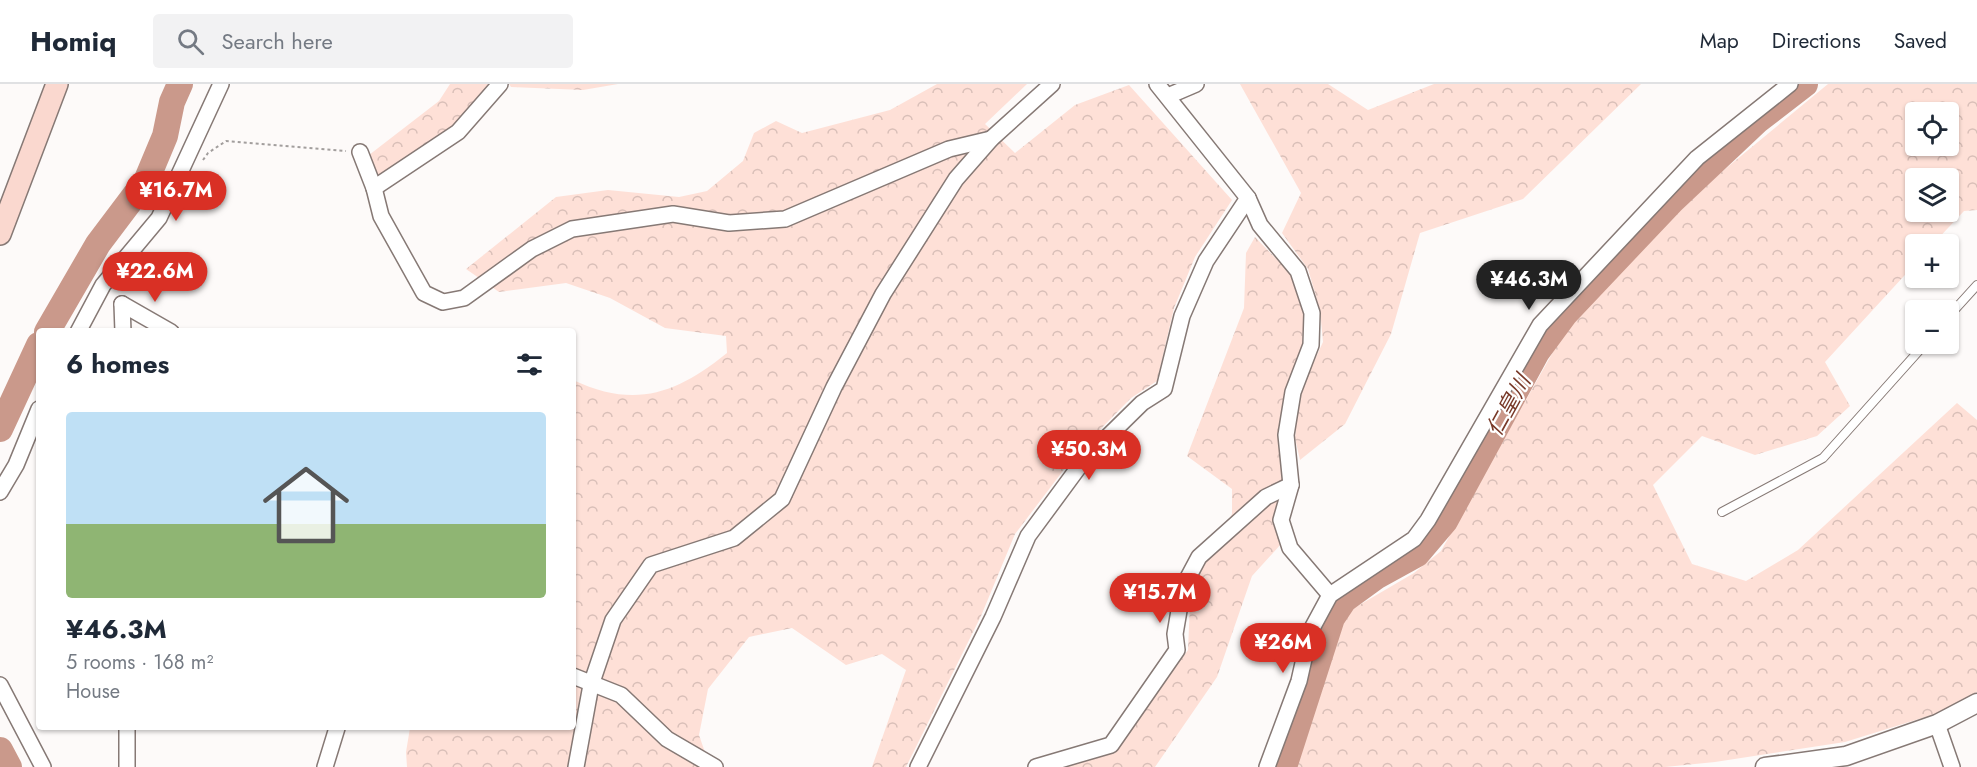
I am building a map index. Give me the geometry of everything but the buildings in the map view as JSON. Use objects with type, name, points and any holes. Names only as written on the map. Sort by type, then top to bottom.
[{"type":"main road","points":[[0,234],[5,207],[57,84]]},
{"type":"street","points":[[80,328],[103,285],[159,218],[221,84]]},
{"type":"street","points":[[375,189],[458,132],[500,84]]},
{"type":"street","points":[[576,767],[591,685],[613,620],[651,565],[734,538],[782,499],[834,387],[884,294],[956,180],[991,139],[1052,84]]},
{"type":"street","points":[[1157,84],[1248,198],[1260,225],[1298,271],[1312,313],[1311,345],[1293,392],[1286,435],[1291,485],[1281,520],[1290,548],[1330,595]]},
{"type":"street","points":[[1168,96],[1196,84]]},
{"type":"street","points":[[1267,767],[1299,681],[1310,632],[1330,595],[1414,539],[1547,317],[1697,158],[1790,84]]},
{"type":"street","points":[[360,152],[375,189],[381,216],[424,293],[443,302],[464,298],[532,249],[572,229],[673,214],[729,224],[785,219],[949,149],[991,139]]},
{"type":"street","points":[[918,767],[993,617],[1028,536],[1084,460],[1142,404],[1164,389],[1182,316],[1202,270],[1248,198]]},
{"type":"street","points":[[123,328],[122,304],[164,328]]},
{"type":"street","points":[[0,492],[16,465],[36,416]]},
{"type":"street","points":[[1036,767],[1111,745],[1177,650],[1175,634],[1183,587],[1199,557],[1266,497],[1291,485]]},
{"type":"street","points":[[576,678],[621,695],[667,739],[715,767]]},
{"type":"street","points":[[0,685],[43,767]]},
{"type":"street","points":[[1765,767],[1846,756],[1937,724],[1977,703]]},
{"type":"street","points":[[1937,724],[1952,767]]},
{"type":"street","points":[[127,730],[127,767]]},
{"type":"street","points":[[325,767],[336,730]]},
{"type":"lane","points":[[1959,305],[1977,285]]},
{"type":"lane","points":[[1722,512],[1823,458],[1916,354]]},
{"type":"path","points":[[202,163],[208,153],[226,141],[360,152]]},
{"type":"green space","points":[[450,84],[493,84],[453,127],[373,180],[369,155],[439,101]]},
{"type":"green space","points":[[509,84],[618,84],[583,90],[511,87]]},
{"type":"green space","points":[[937,84],[1027,84],[985,124],[1015,153],[1075,105],[1129,85],[1232,200],[1195,257],[1174,308],[1157,381],[1131,398],[1075,455],[1015,534],[981,616],[906,767],[872,767],[906,670],[882,654],[846,665],[792,628],[749,637],[708,689],[699,735],[710,767],[407,767],[406,752],[410,730],[576,730],[576,381],[616,394],[654,393],[690,379],[727,353],[726,336],[665,328],[610,298],[566,283],[499,292],[466,269],[556,197],[608,190],[679,197],[707,191],[743,161],[754,133],[776,121],[802,133],[890,110]]},
{"type":"green space","points":[[1240,84],[1328,84],[1368,110],[1434,84],[1641,84],[1523,199],[1420,233],[1391,334],[1345,424],[1300,460],[1295,438],[1299,394],[1323,342],[1320,310],[1308,269],[1282,233],[1301,193]]},
{"type":"green space","points":[[1828,84],[1977,84],[1977,210],[1964,211],[1959,216],[1959,168],[1905,168],[1905,222],[1954,222],[1942,234],[1905,234],[1905,275],[1825,362],[1850,406],[1817,436],[1755,455],[1702,436],[1653,485],[1692,564],[1746,581],[1798,550],[1957,403],[1977,420],[1977,692],[1935,714],[1845,742],[1715,762],[1665,767],[1289,767],[1344,614],[1414,573],[1441,551],[1571,320],[1684,203]]},
{"type":"green space","points":[[1255,237],[1290,273],[1304,316],[1302,345],[1285,391],[1279,434],[1283,480],[1273,521],[1282,543],[1252,576],[1217,677],[1155,767],[1062,767],[1113,753],[1188,650],[1190,603],[1200,570],[1232,514],[1232,489],[1187,456],[1244,308],[1246,253]]},
{"type":"waterway","points":[[49,328],[98,244],[147,179],[165,136],[172,102],[180,84]]},
{"type":"waterway","name":"仁皇川","points":[[1284,767],[1332,618],[1344,600],[1377,576],[1417,554],[1445,521],[1537,352],[1565,314],[1672,201],[1757,121],[1805,84]]},
{"type":"waterway","points":[[0,429],[36,351]]},
{"type":"waterway","points":[[0,750],[9,767]]}]
